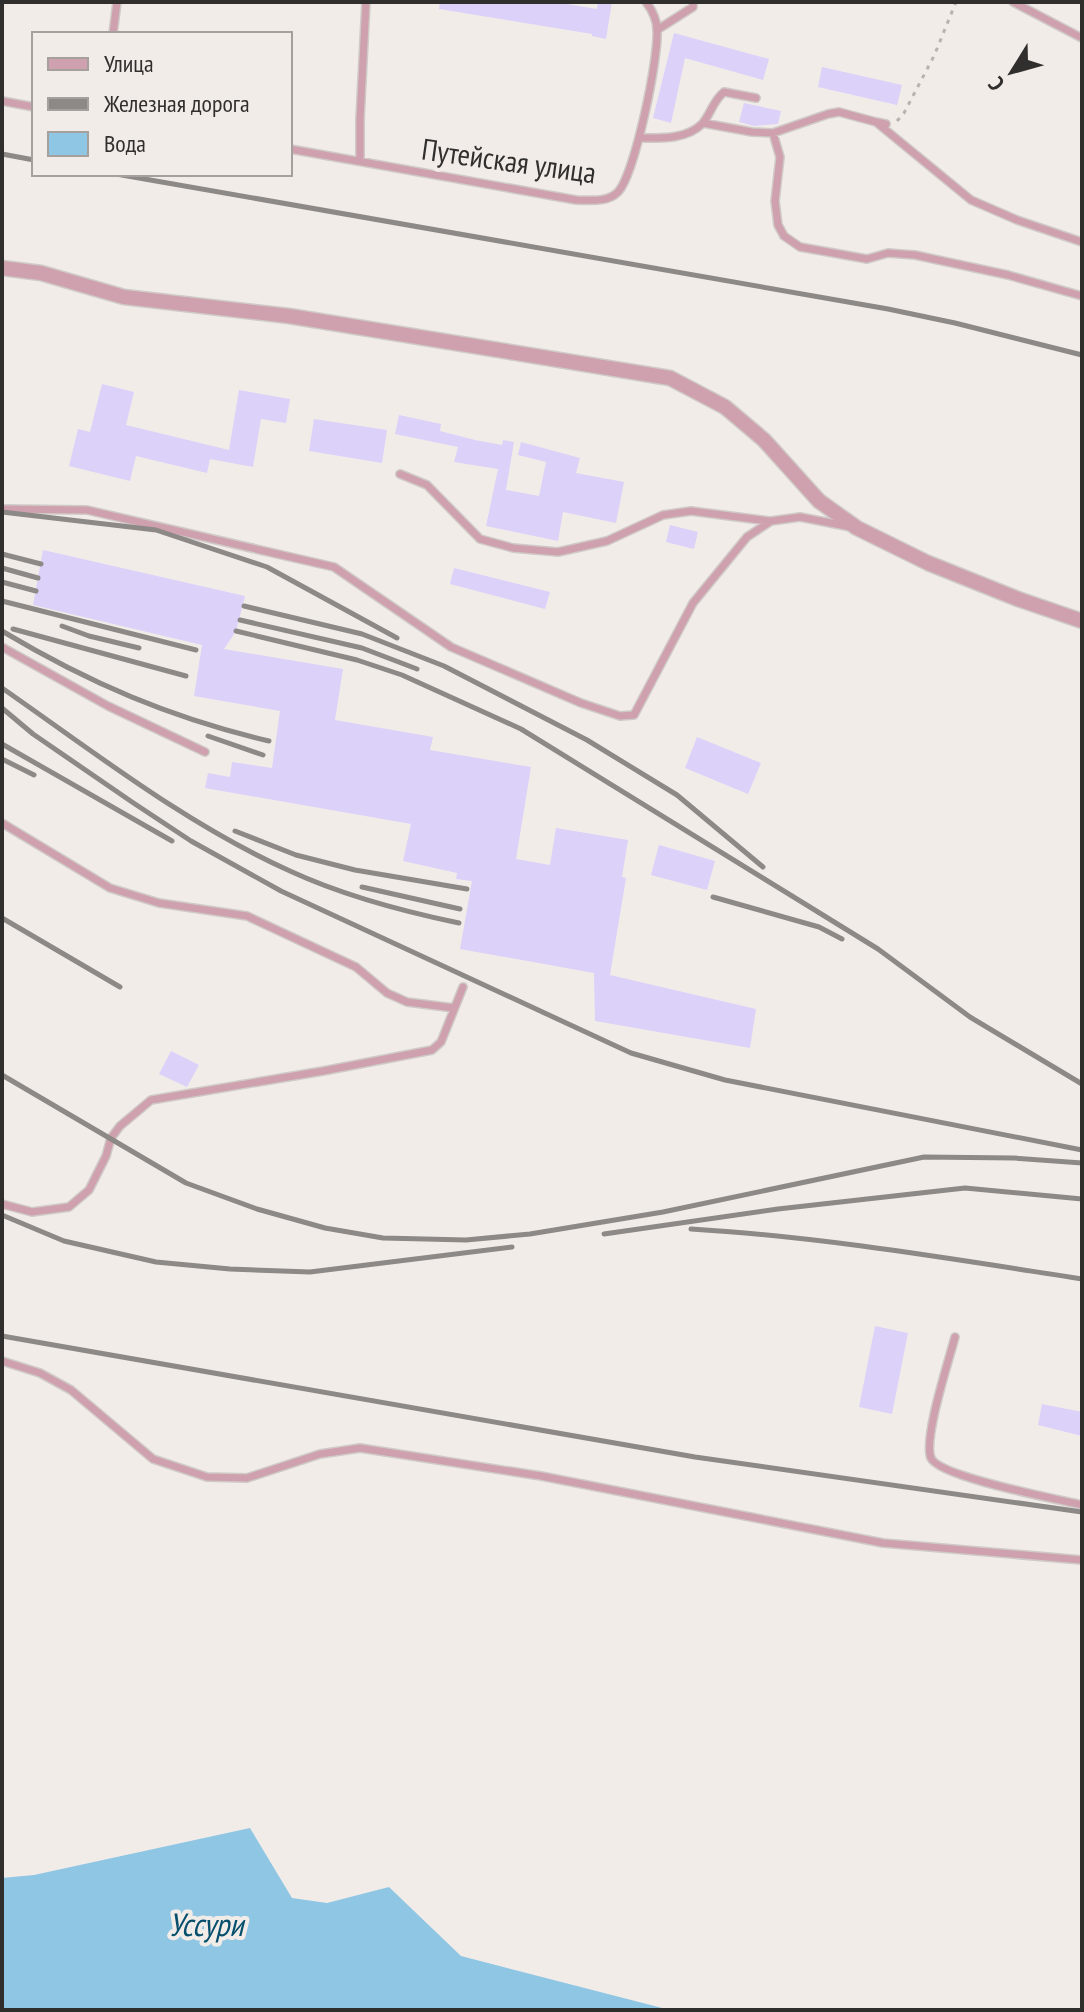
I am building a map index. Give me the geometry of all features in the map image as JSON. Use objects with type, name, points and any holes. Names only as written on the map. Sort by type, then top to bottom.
[{"type":"street","points":[[2,268],[41,273],[124,297],[289,316],[670,378],[725,407],[764,440],[819,501],[857,528],[928,563],[1082,621]]},
{"type":"lane","points":[[113,32],[117,2]]},
{"type":"lane","points":[[360,161],[366,2]]},
{"type":"lane","name":"Путейская улица","points":[[292,149],[576,200],[605,200],[617,193],[629,173],[646,109],[657,30],[646,2]]},
{"type":"lane","points":[[657,30],[693,7],[693,2]]},
{"type":"lane","points":[[1013,2],[1082,38]]},
{"type":"lane","points":[[639,138],[684,135],[703,123],[714,100],[724,92],[756,98]]},
{"type":"lane","points":[[2,101],[32,107]]},
{"type":"lane","points":[[703,123],[773,133],[839,112],[886,124]]},
{"type":"lane","points":[[876,122],[971,200],[1017,220],[1082,242]]},
{"type":"lane","points":[[773,133],[780,157],[775,201],[778,225],[784,236],[800,247],[867,259],[888,253],[915,255],[1008,275],[1082,296]]},
{"type":"lane","points":[[400,474],[427,485],[480,539],[513,548],[558,552],[607,541],[663,515],[691,511],[771,521],[800,517],[857,528]]},
{"type":"lane","points":[[2,509],[87,510],[334,567],[451,647],[581,703],[620,716],[634,715],[678,629],[728,557],[747,537],[771,521]]},
{"type":"lane","points":[[2,647],[108,706],[205,752]]},
{"type":"lane","points":[[2,823],[110,888],[159,903],[247,916],[356,967],[387,993],[407,1002],[454,1008]]},
{"type":"lane","points":[[2,1204],[32,1212],[69,1207],[89,1190],[106,1156],[111,1138],[120,1126],[151,1100],[432,1050],[441,1042],[463,987]]},
{"type":"lane","points":[[955,1337],[930,1439],[932,1461],[937,1467],[980,1481],[1082,1505]]},
{"type":"lane","points":[[2,1361],[40,1373],[71,1390],[153,1459],[207,1477],[247,1478],[320,1454],[360,1448],[541,1476],[883,1543],[1082,1560]]},
{"type":"path","points":[[886,124],[895,123],[904,113],[934,56],[956,2]]},
{"type":"water","name":"Уссури","points":[[250,1828],[292,1898],[327,1903],[389,1887],[461,1956],[670,2010],[2,2010],[2,1878],[34,1875]]},
{"type":"building","points":[[440,2],[555,2],[597,9],[598,2],[612,2],[606,39],[592,34],[439,9]]},
{"type":"building","points":[[674,33],[769,59],[763,80],[685,58],[671,123],[653,118]]},
{"type":"building","points":[[822,67],[902,85],[897,105],[818,87]]},
{"type":"building","points":[[744,103],[781,111],[778,124],[754,126],[739,122]]},
{"type":"building","points":[[102,384],[134,392],[126,425],[229,450],[239,390],[290,399],[286,423],[261,419],[253,467],[210,459],[207,473],[136,456],[130,481],[69,466],[78,429],[90,432]]},
{"type":"building","points":[[399,415],[441,424],[440,431],[475,440],[502,445],[503,440],[514,442],[506,490],[539,496],[546,462],[518,455],[521,442],[580,458],[576,473],[624,482],[616,523],[563,512],[558,541],[486,526],[498,469],[454,462],[458,447],[395,434]]},
{"type":"building","points":[[314,419],[387,430],[382,463],[309,451]]},
{"type":"building","points":[[670,525],[698,532],[694,549],[666,542]]},
{"type":"building","points":[[43,550],[245,596],[236,631],[224,649],[343,669],[335,720],[433,737],[430,750],[531,767],[516,859],[550,865],[556,828],[628,840],[622,877],[626,878],[610,975],[756,1009],[750,1048],[595,1021],[594,973],[460,949],[472,881],[456,879],[457,873],[403,861],[411,824],[205,788],[208,773],[230,777],[232,762],[272,768],[280,711],[194,696],[202,645],[33,605]]},
{"type":"building","points":[[454,568],[550,592],[545,609],[450,584]]},
{"type":"building","points":[[697,737],[761,763],[748,794],[685,768]]},
{"type":"building","points":[[659,845],[715,861],[707,890],[651,875]]},
{"type":"building","points":[[171,1051],[199,1065],[187,1087],[159,1074]]},
{"type":"building","points":[[875,1326],[908,1333],[892,1414],[859,1407]]},
{"type":"building","points":[[1042,1404],[1082,1412],[1082,1436],[1038,1425]]},
{"type":"railway","points":[[2,154],[32,160]]},
{"type":"railway","points":[[127,176],[888,309],[1082,355]]},
{"type":"railway","points":[[2,512],[156,530],[267,567],[397,638]]},
{"type":"railway","points":[[2,554],[41,564]]},
{"type":"railway","points":[[2,568],[38,578]]},
{"type":"railway","points":[[2,582],[36,591]]},
{"type":"railway","points":[[2,601],[196,650]]},
{"type":"railway","points":[[244,606],[362,634],[444,666],[587,740],[677,795],[763,867]]},
{"type":"railway","points":[[240,620],[362,648],[417,669]]},
{"type":"railway","points":[[62,626],[139,648]]},
{"type":"railway","points":[[13,629],[186,676]]},
{"type":"railway","points":[[2,631],[67,667],[131,697],[198,721],[269,741]]},
{"type":"railway","points":[[236,631],[357,660],[402,675],[521,729],[878,949],[970,1017],[1082,1084]]},
{"type":"railway","points":[[2,688],[178,810],[252,853],[310,880],[352,895],[459,923]]},
{"type":"railway","points":[[2,708],[33,734],[191,841],[281,891],[631,1053],[725,1080],[1082,1150]]},
{"type":"railway","points":[[208,736],[263,755]]},
{"type":"railway","points":[[2,744],[172,841]]},
{"type":"railway","points":[[2,759],[34,775]]},
{"type":"railway","points":[[235,831],[296,855],[355,870],[467,889]]},
{"type":"railway","points":[[362,887],[460,909]]},
{"type":"railway","points":[[713,897],[819,927],[842,939]]},
{"type":"railway","points":[[2,918],[120,987]]},
{"type":"railway","points":[[2,1075],[186,1183],[257,1209],[325,1228],[383,1238],[466,1240],[530,1234],[663,1212],[924,1157],[1014,1158],[1082,1163]]},
{"type":"railway","points":[[604,1234],[778,1209],[965,1188],[1082,1199]]},
{"type":"railway","points":[[2,1215],[64,1241],[156,1262],[230,1269],[310,1272],[512,1247]]},
{"type":"railway","points":[[691,1229],[838,1243],[1082,1279]]},
{"type":"railway","points":[[2,1336],[695,1457],[1082,1512]]}]
